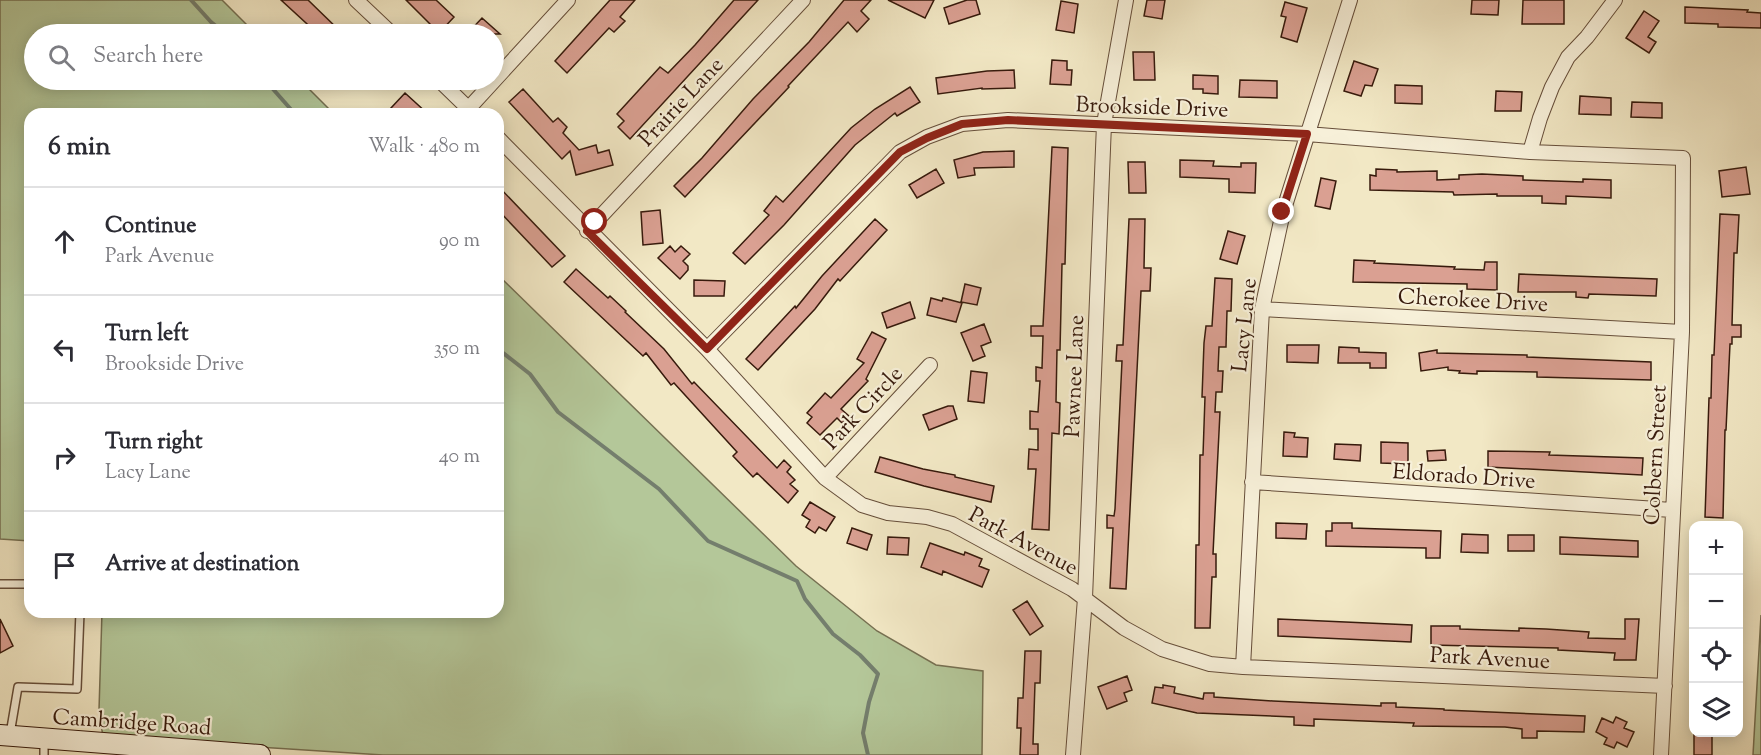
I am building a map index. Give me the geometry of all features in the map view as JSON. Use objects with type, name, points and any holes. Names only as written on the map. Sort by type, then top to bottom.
[{"type":"street","points":[[356,0],[381,24]]},
{"type":"street","points":[[504,73],[568,0]]},
{"type":"street","name":"Prairie Lane","points":[[587,231],[803,0]]},
{"type":"street","name":"Pawnee Lane","points":[[1073,755],[1085,598],[1104,124],[1126,0]]},
{"type":"street","name":"Lacy Lane","points":[[1244,667],[1262,309],[1282,212],[1350,0]]},
{"type":"street","points":[[1530,152],[1552,87],[1568,57],[1587,37],[1615,0]]},
{"type":"street","points":[[449,90],[468,108]]},
{"type":"street","points":[[474,108],[489,90]]},
{"type":"street","name":"Brookside Drive","points":[[707,349],[900,152],[962,124],[1008,120],[1104,124],[1307,134],[1530,152],[1683,158]]},
{"type":"street","name":"Park Avenue","points":[[504,144],[587,231],[707,349],[825,478],[862,505],[888,513],[927,517],[952,524],[1072,588],[1103,614],[1162,649],[1210,664],[1244,667],[1665,686]]},
{"type":"street","name":"Colbern Street","points":[[1661,755],[1682,332],[1683,158]]},
{"type":"street","name":"Cherokee Drive","points":[[1262,309],[1682,332]]},
{"type":"street","name":"Park Circle","points":[[825,478],[930,365]]},
{"type":"street","name":"Eldorado Drive","points":[[1252,482],[1672,510]]},
{"type":"street","name":"Cambridge Road","points":[[5,736],[44,747],[260,755]]},
{"type":"lane","points":[[0,584],[24,584]]},
{"type":"lane","points":[[5,736],[18,687],[77,689],[80,618]]},
{"type":"green space","points":[[0,0],[222,0],[246,24],[24,24],[24,90],[310,90],[328,108],[24,108],[24,541],[0,539]]},
{"type":"green space","points":[[504,281],[796,566],[877,631],[936,665],[983,671],[982,755],[383,755],[103,737],[99,710],[102,618],[504,618]]},
{"type":"green space","points":[[1761,615],[1761,755],[1753,755]]},
{"type":"building","points":[[281,0],[308,0],[333,24],[307,24]]},
{"type":"building","points":[[406,0],[436,0],[454,17],[447,24],[430,24]]},
{"type":"building","points":[[610,0],[635,0],[620,17],[625,21],[614,32],[609,28],[567,73],[555,61]]},
{"type":"building","points":[[734,0],[758,0],[630,139],[618,127],[624,121],[617,114],[660,67],[668,73]]},
{"type":"building","points":[[844,0],[871,0],[861,11],[869,19],[857,32],[848,22],[685,197],[674,186],[702,158],[753,99],[809,42]]},
{"type":"building","points":[[888,0],[934,0],[925,18]]},
{"type":"building","points":[[967,0],[976,0],[980,14],[949,24],[944,8]]},
{"type":"building","points":[[1147,0],[1165,0],[1162,19],[1144,16]]},
{"type":"building","points":[[1472,0],[1499,0],[1498,15],[1471,14]]},
{"type":"building","points":[[1523,0],[1564,0],[1564,24],[1522,24]]},
{"type":"building","points":[[1061,1],[1078,4],[1074,33],[1056,30]]},
{"type":"building","points":[[1285,2],[1307,8],[1297,42],[1281,37],[1286,17],[1281,16]]},
{"type":"building","points":[[1685,7],[1748,10],[1747,12],[1761,13],[1761,28],[1718,27],[1718,24],[1685,23]]},
{"type":"building","points":[[1644,11],[1659,21],[1648,37],[1656,42],[1649,53],[1626,38]]},
{"type":"building","points":[[482,18],[489,24],[476,24]]},
{"type":"building","points":[[1133,52],[1154,52],[1155,80],[1134,80]]},
{"type":"building","points":[[1052,60],[1067,61],[1067,70],[1072,70],[1071,85],[1050,84]]},
{"type":"building","points":[[1354,61],[1378,69],[1372,86],[1365,85],[1361,96],[1344,91]]},
{"type":"building","points":[[1014,70],[1015,88],[982,88],[938,94],[936,78]]},
{"type":"building","points":[[1193,75],[1218,76],[1218,94],[1203,93],[1203,89],[1193,89]]},
{"type":"building","points":[[1240,80],[1277,81],[1277,98],[1239,97]]},
{"type":"building","points":[[1395,85],[1422,86],[1422,104],[1395,103]]},
{"type":"building","points":[[910,87],[920,102],[897,116],[895,113],[855,145],[784,225],[745,264],[733,253],[769,215],[764,211],[776,196],[783,202],[851,128],[875,109]]},
{"type":"building","points":[[523,89],[553,122],[558,118],[567,127],[563,133],[579,150],[596,145],[598,153],[609,150],[613,165],[576,175],[570,151],[562,159],[509,102]]},
{"type":"building","points":[[1496,91],[1522,92],[1521,111],[1495,111]]},
{"type":"building","points":[[405,93],[421,108],[391,108]]},
{"type":"building","points":[[1580,96],[1611,98],[1611,115],[1579,114]]},
{"type":"building","points":[[1632,102],[1662,103],[1662,118],[1631,117]]},
{"type":"building","points":[[1052,147],[1068,148],[1065,264],[1062,264],[1060,350],[1057,350],[1056,402],[1060,403],[1059,434],[1052,433],[1049,530],[1032,529],[1036,469],[1028,469],[1029,449],[1038,450],[1038,429],[1030,429],[1030,411],[1038,412],[1040,381],[1036,381],[1036,367],[1042,368],[1043,336],[1031,336],[1031,326],[1043,326]]},
{"type":"building","points":[[1014,151],[1014,167],[974,168],[975,175],[958,178],[954,160],[983,152]]},
{"type":"building","points":[[1180,160],[1214,161],[1213,166],[1241,167],[1241,163],[1256,163],[1255,193],[1229,192],[1229,179],[1180,177]]},
{"type":"building","points":[[1128,162],[1145,162],[1146,193],[1129,193]]},
{"type":"building","points":[[1746,167],[1750,194],[1722,197],[1719,171]]},
{"type":"building","points":[[936,169],[944,183],[917,198],[909,185]]},
{"type":"building","points":[[1376,169],[1397,170],[1397,172],[1437,171],[1437,180],[1459,179],[1459,175],[1482,174],[1523,176],[1523,180],[1583,182],[1583,179],[1611,180],[1611,198],[1566,196],[1566,204],[1542,203],[1542,196],[1454,195],[1453,192],[1370,190],[1370,175],[1376,176]]},
{"type":"building","points":[[1321,178],[1336,181],[1330,209],[1315,206]]},
{"type":"building","points":[[504,192],[565,256],[552,267],[504,216]]},
{"type":"building","points":[[660,210],[663,243],[643,245],[641,212]]},
{"type":"building","points":[[1720,214],[1739,215],[1737,253],[1734,253],[1732,325],[1741,325],[1741,337],[1732,337],[1732,344],[1730,344],[1723,518],[1705,517],[1709,398],[1711,398],[1712,355],[1714,355]]},
{"type":"building","points":[[875,219],[887,230],[840,281],[838,279],[815,309],[758,370],[746,359],[795,306],[796,308]]},
{"type":"building","points":[[1129,219],[1145,219],[1144,268],[1151,268],[1150,291],[1141,291],[1126,589],[1110,588],[1113,528],[1107,528],[1107,515],[1114,516],[1115,509],[1122,361],[1116,361],[1117,345],[1123,345]]},
{"type":"building","points":[[1228,231],[1245,236],[1237,264],[1220,259]]},
{"type":"building","points":[[670,246],[675,252],[681,246],[690,254],[683,261],[688,266],[688,270],[680,279],[658,258]]},
{"type":"building","points":[[1354,260],[1484,270],[1485,262],[1497,262],[1497,290],[1467,289],[1467,284],[1353,282]]},
{"type":"building","points":[[576,269],[626,311],[664,349],[692,384],[694,382],[777,468],[784,460],[791,467],[787,472],[795,480],[790,484],[798,491],[788,503],[757,473],[753,477],[733,456],[737,452],[674,383],[671,385],[646,353],[643,356],[564,282]]},
{"type":"building","points":[[1519,274],[1657,279],[1656,296],[1589,294],[1588,298],[1576,297],[1576,292],[1518,292]]},
{"type":"building","points":[[1215,278],[1232,279],[1231,311],[1227,311],[1226,347],[1219,347],[1218,371],[1223,371],[1222,392],[1216,392],[1215,412],[1220,412],[1213,554],[1216,554],[1216,577],[1212,577],[1210,628],[1195,628],[1196,545],[1199,545],[1200,455],[1203,455],[1205,397],[1202,397],[1204,343],[1206,326],[1212,326]]},
{"type":"building","points":[[694,280],[725,281],[724,296],[694,296]]},
{"type":"building","points":[[965,284],[981,288],[977,305],[961,302]]},
{"type":"building","points":[[931,298],[942,301],[943,298],[962,303],[956,322],[927,315]]},
{"type":"building","points":[[910,302],[915,318],[887,328],[882,313]]},
{"type":"building","points":[[984,324],[991,342],[981,346],[985,356],[973,361],[961,333]]},
{"type":"building","points":[[872,332],[886,339],[866,379],[868,381],[841,409],[849,416],[842,423],[837,418],[820,435],[807,423],[812,417],[807,413],[825,393],[831,398],[864,363],[857,359]]},
{"type":"building","points":[[1287,345],[1319,345],[1318,363],[1287,362]]},
{"type":"building","points":[[1339,347],[1359,348],[1359,352],[1386,353],[1386,368],[1370,368],[1370,363],[1338,363]]},
{"type":"building","points":[[1437,350],[1437,353],[1651,362],[1651,380],[1537,377],[1537,372],[1459,373],[1460,371],[1448,370],[1448,367],[1421,371],[1419,353]]},
{"type":"building","points":[[971,371],[987,373],[984,403],[968,401]]},
{"type":"building","points":[[953,406],[957,419],[929,430],[923,415]]},
{"type":"building","points":[[1284,432],[1295,433],[1294,437],[1308,438],[1307,457],[1283,456]]},
{"type":"building","points":[[1381,442],[1408,443],[1408,464],[1381,463]]},
{"type":"building","points":[[1335,444],[1361,445],[1360,461],[1334,459]]},
{"type":"building","points":[[1445,450],[1446,460],[1428,461],[1427,451]]},
{"type":"building","points":[[1488,451],[1643,458],[1642,475],[1488,467]]},
{"type":"building","points":[[880,457],[994,486],[991,502],[875,472]]},
{"type":"building","points":[[810,502],[835,517],[826,531],[819,527],[815,533],[806,527],[810,520],[802,515]]},
{"type":"building","points":[[1276,523],[1307,524],[1306,539],[1276,538]]},
{"type":"building","points":[[1332,523],[1352,523],[1352,528],[1441,531],[1440,558],[1426,558],[1426,548],[1326,546],[1326,531],[1332,531]]},
{"type":"building","points":[[852,528],[872,535],[867,550],[847,543]]},
{"type":"building","points":[[1462,534],[1488,535],[1488,553],[1461,552]]},
{"type":"building","points":[[1508,535],[1534,535],[1534,551],[1508,551]]},
{"type":"building","points":[[888,537],[909,538],[908,555],[887,554]]},
{"type":"building","points":[[1560,537],[1638,541],[1638,557],[1560,554]]},
{"type":"building","points":[[930,543],[982,559],[979,566],[989,570],[982,587],[943,571],[942,575],[921,567]]},
{"type":"building","points":[[1027,601],[1043,626],[1030,635],[1013,610]]},
{"type":"building","points":[[0,619],[13,646],[0,653]]},
{"type":"building","points":[[1278,619],[1412,625],[1411,642],[1278,636]]},
{"type":"building","points":[[1625,619],[1639,619],[1636,660],[1614,660],[1615,653],[1558,650],[1558,648],[1431,645],[1431,626],[1519,631],[1519,628],[1546,629],[1589,632],[1588,638],[1625,639]]},
{"type":"building","points":[[1025,651],[1041,651],[1040,683],[1035,683],[1033,744],[1038,744],[1038,755],[1020,755],[1021,728],[1017,728],[1018,698],[1023,698]]},
{"type":"building","points":[[1127,676],[1132,690],[1124,693],[1127,701],[1107,709],[1098,687]]},
{"type":"building","points":[[1163,685],[1175,687],[1174,693],[1203,699],[1204,693],[1214,693],[1214,697],[1273,701],[1381,706],[1381,703],[1396,703],[1396,707],[1585,716],[1584,732],[1537,731],[1537,738],[1522,738],[1522,729],[1505,727],[1413,726],[1414,723],[1314,719],[1314,726],[1294,725],[1294,717],[1197,713],[1152,703],[1155,687],[1163,688]]},
{"type":"building","points":[[1616,717],[1627,722],[1624,728],[1634,732],[1627,747],[1617,742],[1614,748],[1604,744],[1607,738],[1596,732],[1602,718],[1613,723]]},
{"type":"building","points":[[1694,737],[1712,737],[1712,755],[1694,755]]},
{"type":"waterway","points":[[191,0],[214,24]]},
{"type":"waterway","points":[[274,90],[290,108]]},
{"type":"waterway","points":[[504,354],[530,374],[558,412],[659,489],[708,541],[797,581],[805,599],[833,634],[860,655],[878,674],[869,702],[863,733],[868,755]]},
{"type":"route","points":[[595,222],[587,231],[707,349],[900,152],[962,124],[1008,120],[1307,134],[1282,212]]}]
